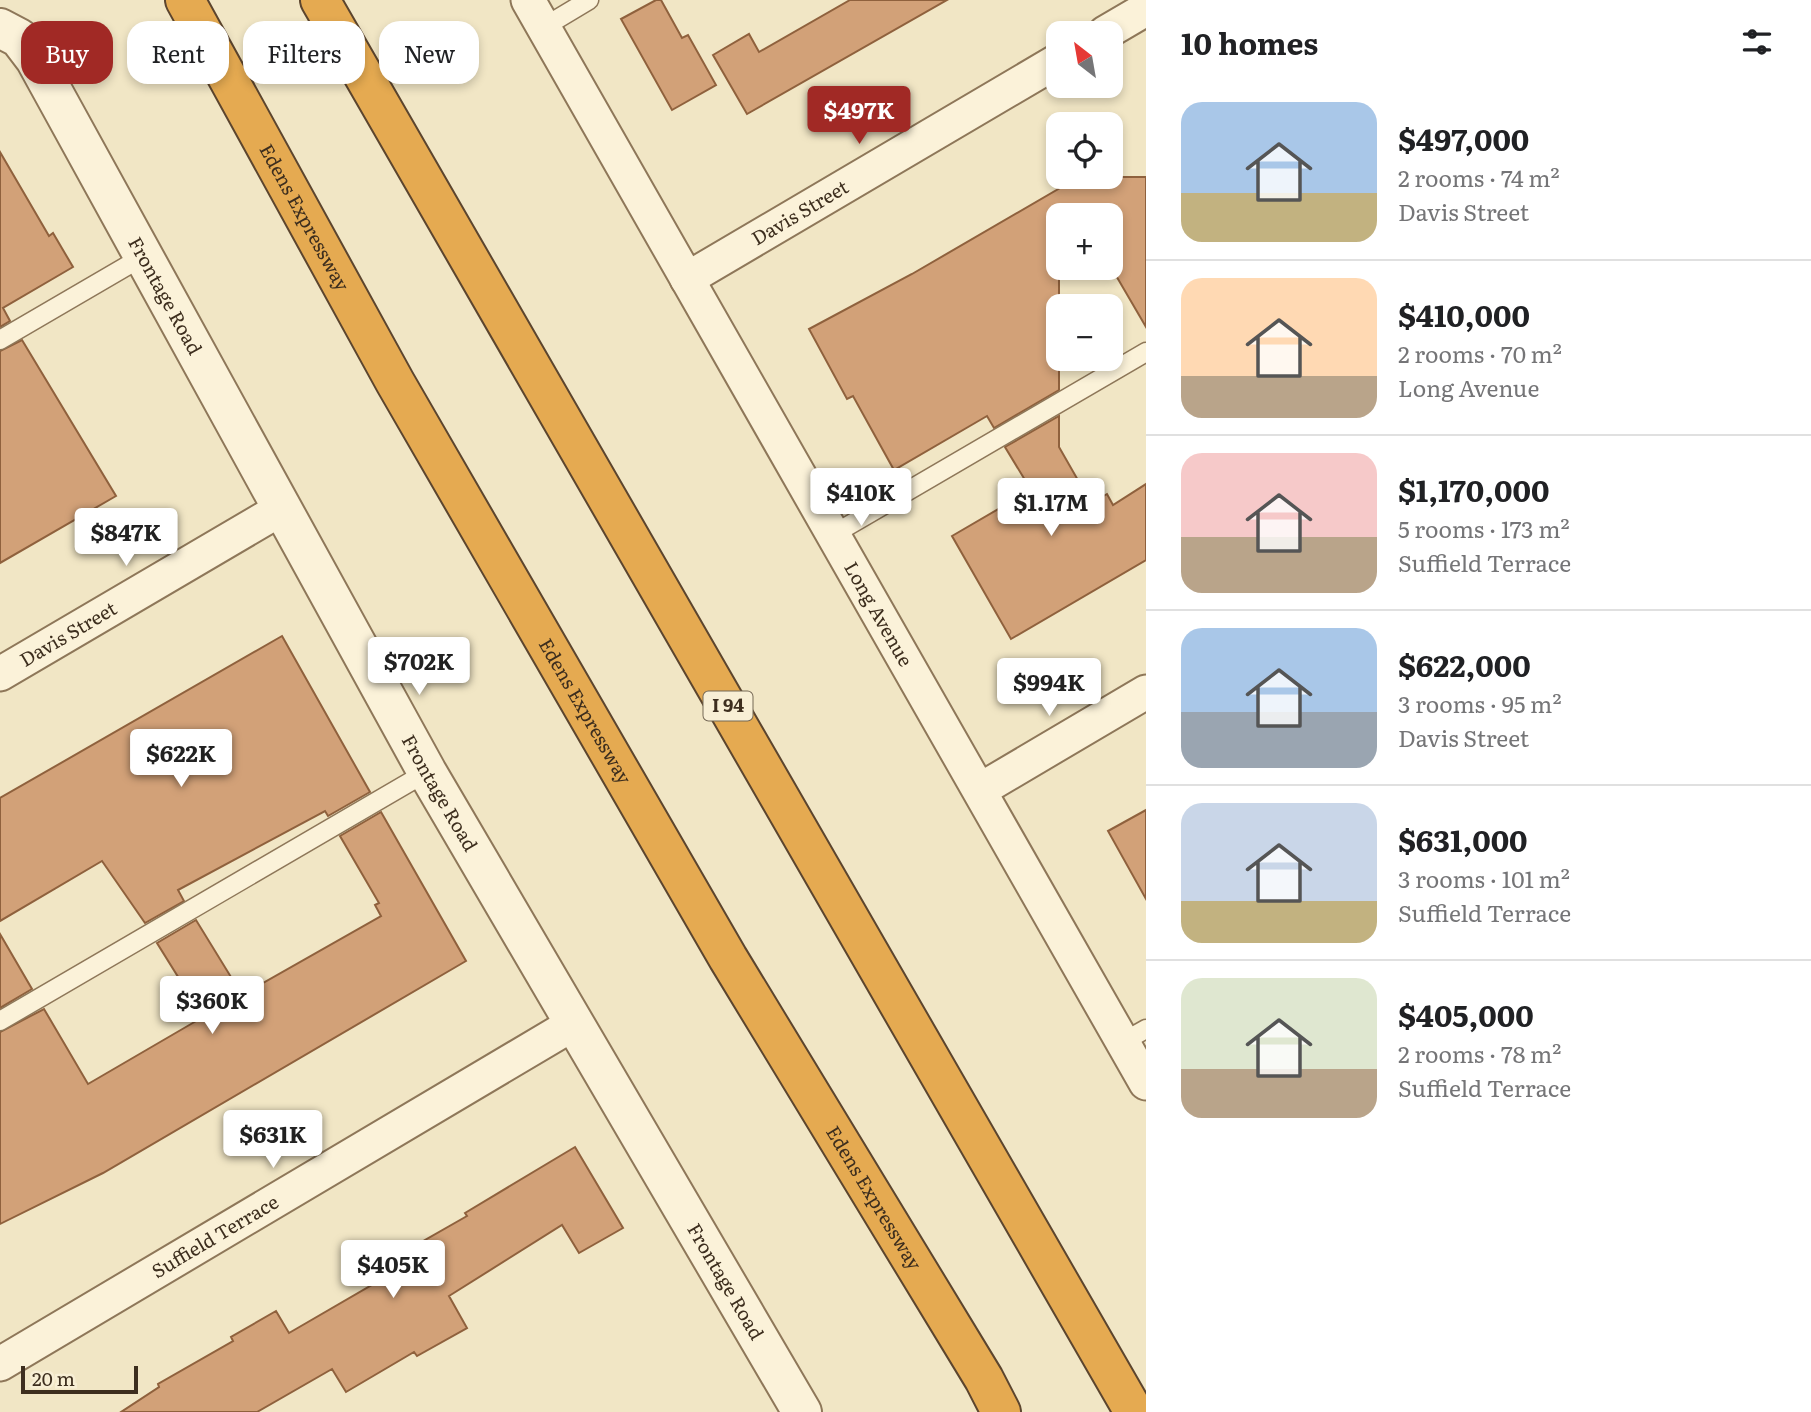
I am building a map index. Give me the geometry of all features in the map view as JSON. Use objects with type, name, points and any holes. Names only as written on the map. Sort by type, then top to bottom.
[{"type":"highway","name":"Edens Expressway","points":[[185,0],[394,382],[728,958],[984,1379],[1001,1412]]},
{"type":"highway","name":"I 94","points":[[320,0],[1134,1412]]},
{"type":"street","points":[[1124,22],[1146,9]]},
{"type":"street","name":"Long Avenue","points":[[536,13],[980,790],[1135,1036],[1146,1083]]},
{"type":"street","name":"Frontage Road","points":[[0,28],[19,37],[35,59],[427,772],[802,1412]]},
{"type":"street","name":"Davis Street","points":[[687,279],[1046,68]]},
{"type":"street","name":"Davis Street","points":[[0,674],[281,509]]},
{"type":"street","points":[[980,790],[1146,692]]},
{"type":"street","name":"Suffield Terrace","points":[[0,1364],[573,1024]]},
{"type":"lane","points":[[536,13],[589,0]]},
{"type":"lane","points":[[0,340],[144,256]]},
{"type":"lane","points":[[834,534],[1146,352]]},
{"type":"lane","points":[[0,1021],[427,772]]},
{"type":"building","points":[[656,0],[661,0],[682,38],[688,35],[716,85],[672,110],[621,19]]},
{"type":"building","points":[[850,0],[947,0],[747,114],[713,55],[749,34],[759,52]]},
{"type":"building","points":[[0,152],[49,236],[53,233],[73,267],[3,308],[10,321],[0,327]]},
{"type":"building","points":[[1123,177],[1146,177],[1146,327],[1119,280],[1123,280],[1123,203],[1046,203],[1046,280],[1059,280],[1059,294],[1046,294],[1046,371],[1059,371],[1059,390],[994,428],[987,416],[894,470],[853,396],[847,399],[809,329],[912,274],[1058,189],[1123,189]]},
{"type":"building","points":[[22,340],[116,496],[0,563],[0,351]]},
{"type":"building","points":[[1059,416],[1059,447],[1091,503],[1107,494],[1113,505],[1146,484],[1146,560],[1011,639],[952,536],[1031,490],[1005,447]]},
{"type":"building","points":[[282,636],[370,792],[328,816],[325,811],[178,890],[184,901],[145,923],[102,861],[0,921],[0,798]]},
{"type":"building","points":[[1146,810],[1146,899],[1108,831]]},
{"type":"building","points":[[381,812],[466,961],[103,1173],[0,1224],[0,1032],[44,1009],[88,1084],[203,1017],[157,943],[196,920],[242,995],[381,916],[375,905],[379,903],[340,836]]},
{"type":"building","points":[[0,934],[32,989],[0,1008]]},
{"type":"building","points":[[575,1147],[623,1228],[579,1253],[562,1225],[449,1296],[467,1328],[417,1356],[414,1352],[346,1392],[332,1369],[257,1412],[121,1412],[159,1387],[158,1384],[233,1341],[231,1337],[276,1311],[289,1333],[375,1283],[369,1272],[467,1216],[465,1213]]}]
